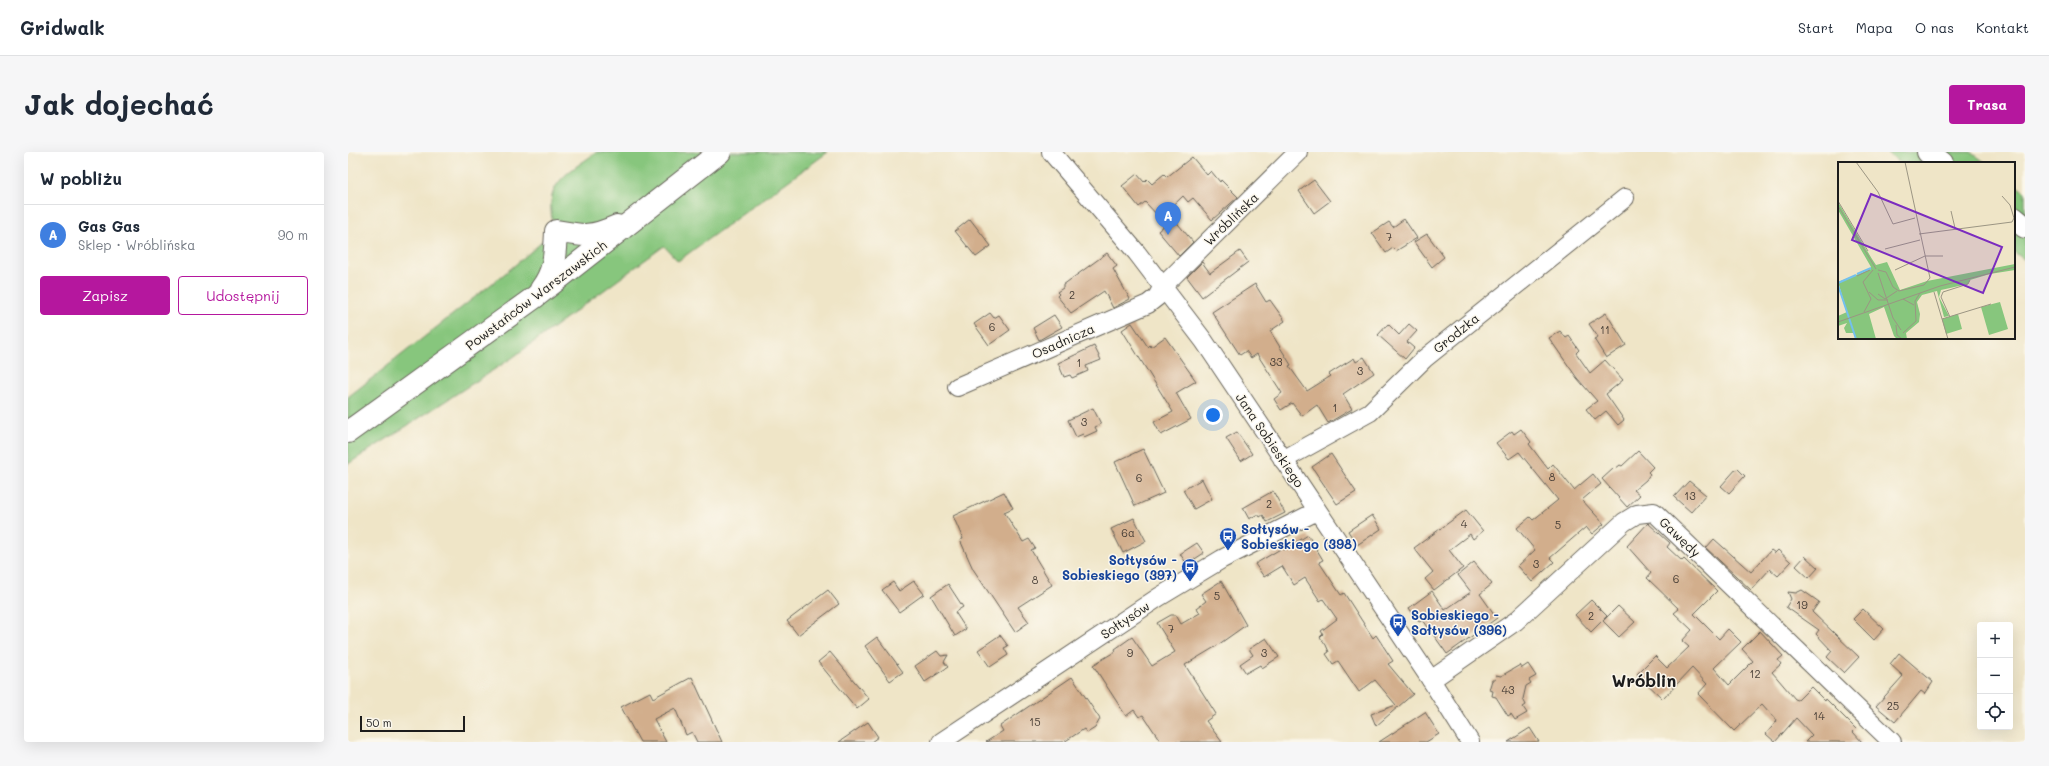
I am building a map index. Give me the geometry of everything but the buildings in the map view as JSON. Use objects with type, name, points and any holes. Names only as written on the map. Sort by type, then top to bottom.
[{"type":"main road","name":"Powstańców Warszawskich","points":[[348,432],[535,297],[720,152]]},
{"type":"main road","points":[[1928,152],[1941,162]]},
{"type":"main road","points":[[535,297],[549,278],[555,259],[556,230],[585,236],[603,232],[638,217]]},
{"type":"main road","points":[[2015,219],[2025,227]]},
{"type":"street","name":"Jana Sobieskiego","points":[[1051,152],[1132,247],[1204,341],[1431,680],[1470,742]]},
{"type":"street","name":"Wróblińska","points":[[1163,286],[1298,152]]},
{"type":"street","name":"Grodzka","points":[[1283,460],[1370,412],[1424,359],[1625,198]]},
{"type":"street","name":"Osadnicza","points":[[957,387],[1148,304],[1157,297],[1163,286]]},
{"type":"street","name":"Sołtysów","points":[[947,741],[1159,597],[1222,559],[1317,511]]},
{"type":"street","name":"Gawędy","points":[[1431,680],[1516,621],[1624,522],[1637,514],[1654,512],[1892,742]]},
{"type":"green space","points":[[597,152],[828,152],[678,261],[664,246],[512,358],[348,464],[348,397],[508,271],[555,231],[551,215],[553,192],[565,175]]},
{"type":"green space","points":[[1887,152],[1971,152],[1985,162],[1900,162]]},
{"type":"green space","points":[[2015,185],[2025,192],[2025,260],[2015,253]]},
{"type":"place","name":"Gas Gas","points":[[1168,235]]},
{"type":"place","name":"Sołtysów - Sobieskiego (398)","points":[[1228,551]]},
{"type":"place","name":"Sołtysów - Sobieskiego (397)","points":[[1190,582]]},
{"type":"place","name":"Sobieskiego - Sołtysów (396)","points":[[1398,637]]},
{"type":"district","name":"Wróblin","points":[[1644,681]]}]
